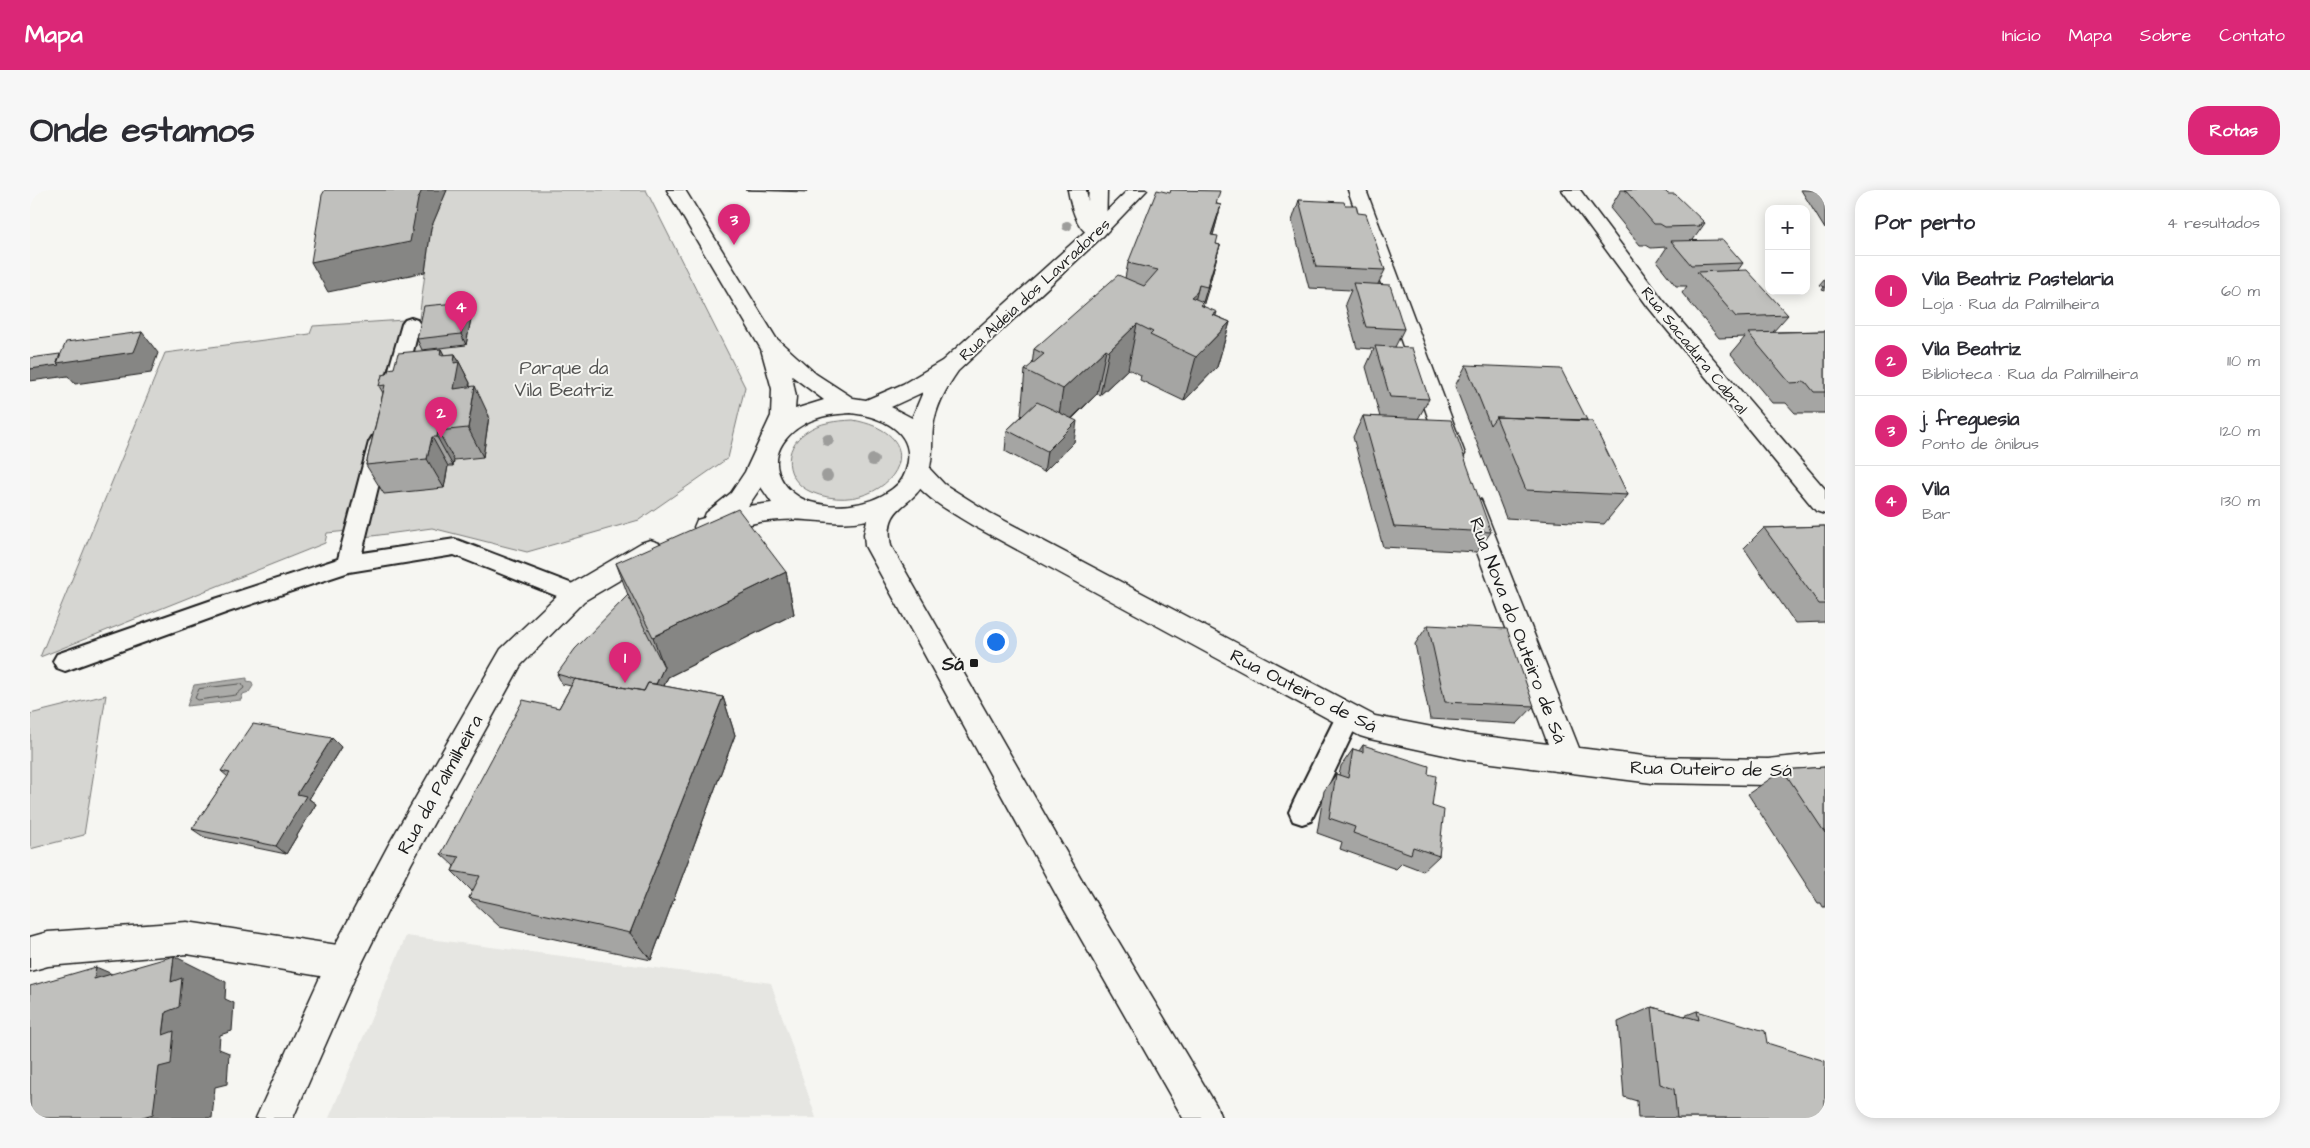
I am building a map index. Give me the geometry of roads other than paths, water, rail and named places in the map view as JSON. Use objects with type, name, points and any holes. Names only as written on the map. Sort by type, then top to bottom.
[{"type":"street","points":[[676,190],[766,337],[789,363],[808,379],[858,407]]},
{"type":"street","points":[[1077,190],[1081,212],[1096,232]]},
{"type":"street","points":[[1096,232],[1098,190]]},
{"type":"street","name":"Rua Aldeia dos Lavradores","points":[[858,407],[911,389],[950,366],[1096,232],[1138,190]]},
{"type":"street","name":"Rua Nova do Outeiro de Sá","points":[[1357,190],[1464,483],[1569,760]]},
{"type":"street","name":"Rua Sacadura Cabral","points":[[1571,190],[1656,304],[1770,442],[1822,493]]},
{"type":"street","name":"Rua da Palmilheira","points":[[696,530],[721,516],[741,498],[756,477],[783,412],[783,390],[778,365],[766,337]]},
{"type":"street","name":"Rua Aldeia dos Lavradores","points":[[920,462],[923,418],[935,390],[950,366]]},
{"type":"street","points":[[834,406],[858,407],[880,411],[900,421],[914,436],[920,462],[908,489],[888,503],[864,513],[836,516],[810,511],[787,501],[772,487],[764,470],[770,444],[790,422],[810,412],[834,406]]},
{"type":"street","name":"Rua Outeiro de Sá","points":[[920,462],[935,490],[981,519],[1370,727],[1468,748],[1652,770],[1768,772],[1825,766]]},
{"type":"street","points":[[888,503],[878,518],[875,534],[878,546],[885,560],[1066,882],[1203,1118]]},
{"type":"street","name":"Rua da Palmilheira","points":[[274,1118],[344,963],[400,854],[511,657],[575,594],[643,553],[696,530],[729,519],[764,511],[810,511]]},
{"type":"street","points":[[836,516],[858,531],[885,560]]},
{"type":"street","points":[[30,954],[48,949],[187,938],[344,963]]},
{"type":"lane","points":[[391,398],[411,324]]},
{"type":"lane","points":[[348,564],[383,425]]},
{"type":"lane","points":[[65,661],[220,606],[348,564],[456,547],[575,594]]},
{"type":"lane","points":[[1302,812],[1349,716]]},
{"type":"water","points":[[247,678],[247,681],[252,682],[253,686],[249,692],[243,694],[241,700],[187,706],[194,685]]},
{"type":"place","name":"j. freguesia","points":[[734,245]]},
{"type":"place","name":"Vila","points":[[461,332]]},
{"type":"place","name":"Vila Beatriz","points":[[441,438]]},
{"type":"place","name":"Sá","points":[[974,663]]},
{"type":"place","name":"Vila Beatriz Pastelaria","points":[[625,683]]},
{"type":"park label","name":"Parque da Vila Beatriz","points":[[564,378]]}]
